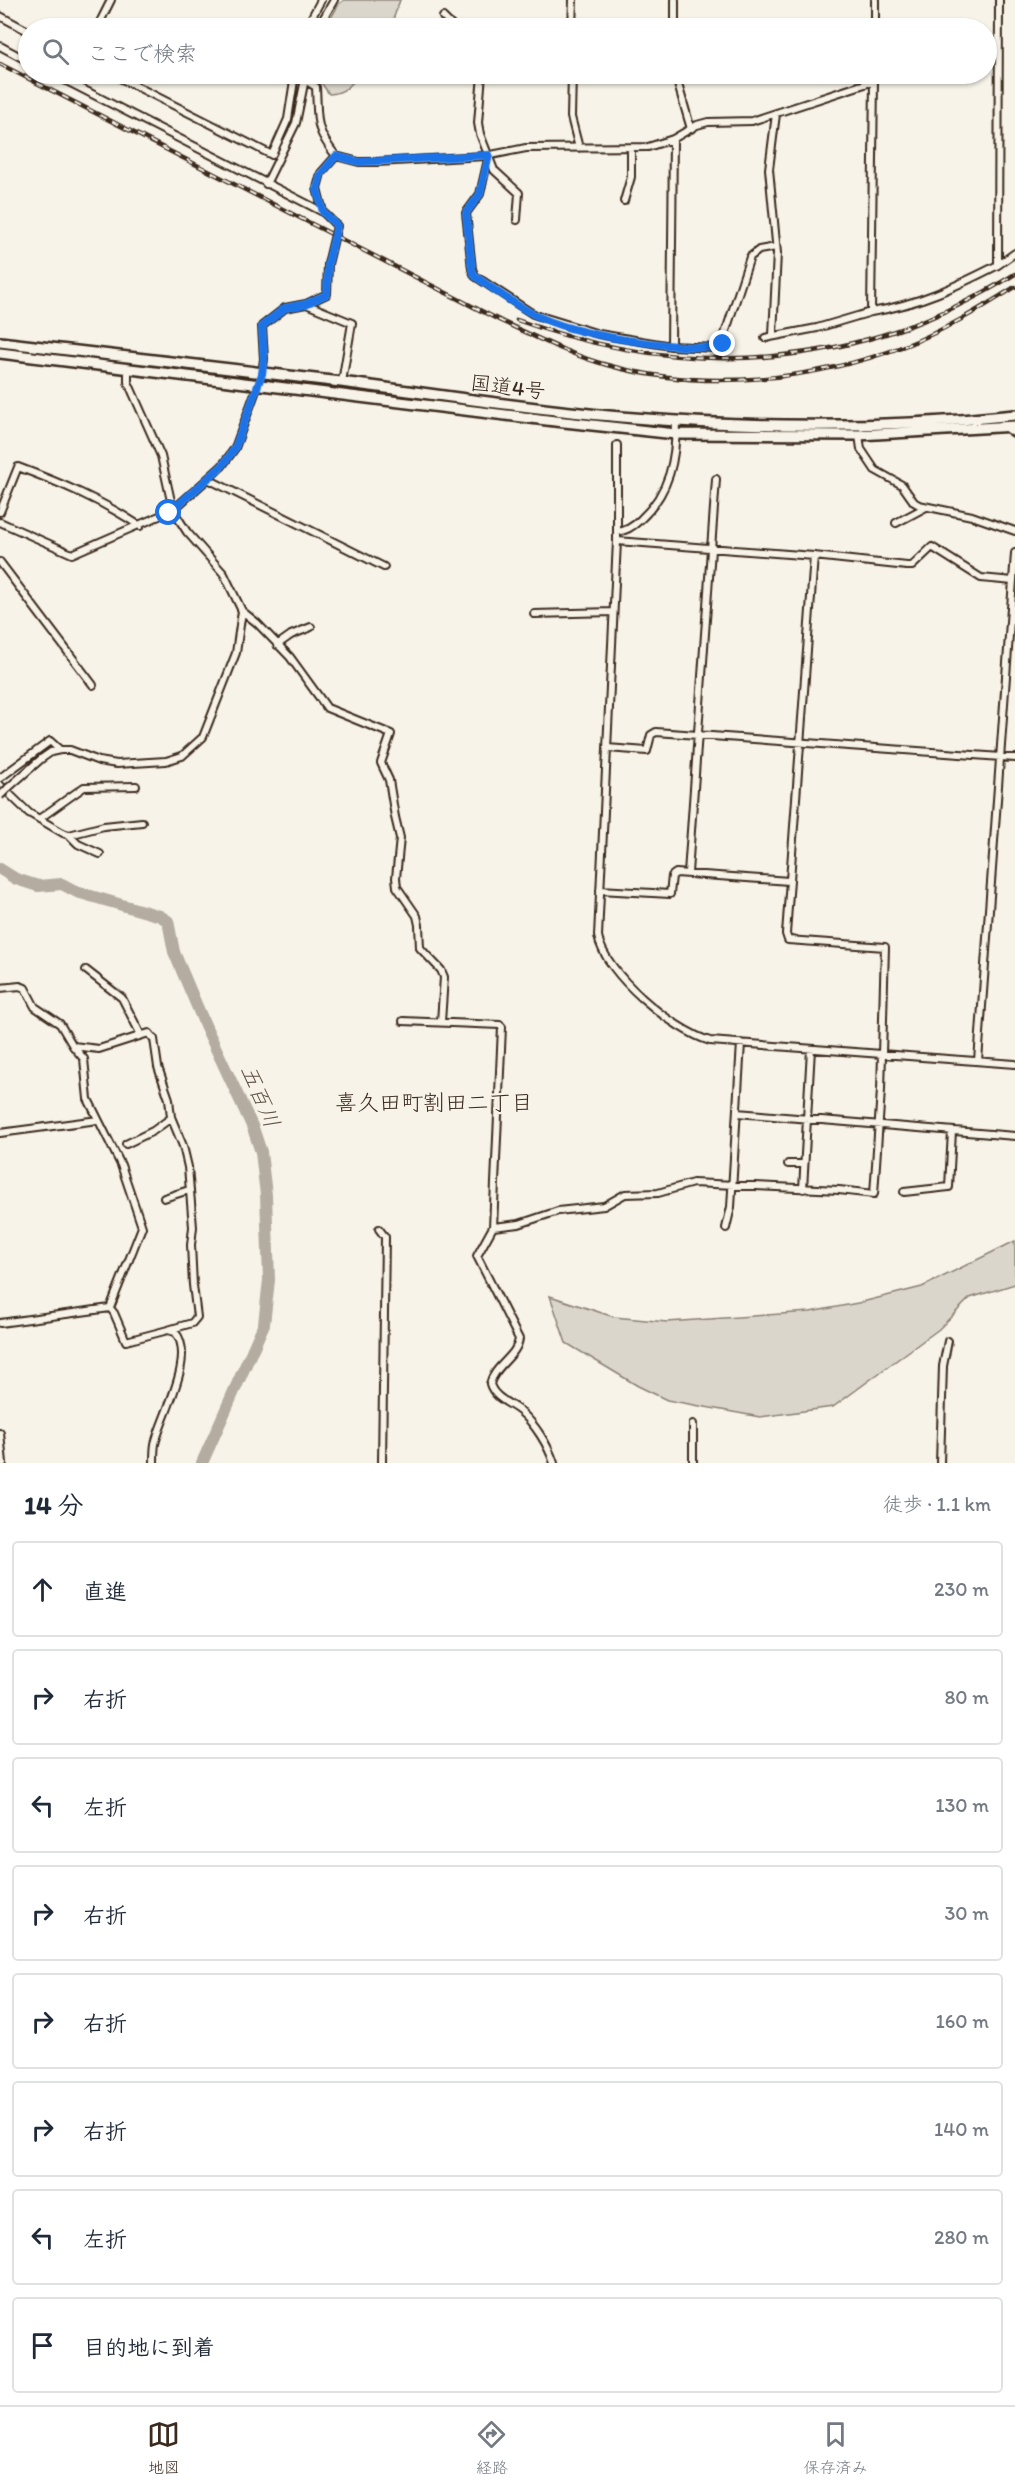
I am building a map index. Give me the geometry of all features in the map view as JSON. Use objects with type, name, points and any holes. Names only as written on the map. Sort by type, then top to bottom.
[{"type":"highway","name":"国道4号","points":[[0,342],[342,382],[506,405],[676,421],[761,426],[859,426],[1015,415]]},
{"type":"highway","name":"国道4号","points":[[0,353],[676,434],[859,435],[1015,426]]},
{"type":"street","points":[[102,18],[111,0]]},
{"type":"street","points":[[311,18],[321,0]]},
{"type":"street","points":[[324,18],[334,0]]},
{"type":"street","points":[[572,18],[573,0]]},
{"type":"street","points":[[675,0],[675,18]]},
{"type":"street","points":[[875,0],[875,18]]},
{"type":"street","points":[[998,265],[999,0]]},
{"type":"street","points":[[0,16],[18,26]]},
{"type":"street","points":[[0,46],[18,56]]},
{"type":"street","points":[[0,522],[72,554],[173,510],[222,466],[235,448],[262,374],[264,359],[262,326],[285,308],[306,304],[327,294],[328,290],[328,264],[337,226],[323,212],[72,84]]},
{"type":"street","points":[[132,84],[276,157]]},
{"type":"street","points":[[266,184],[288,119],[293,84]]},
{"type":"street","points":[[276,157],[296,123],[304,84]]},
{"type":"street","points":[[313,84],[316,87],[317,124],[324,139],[336,156],[368,162],[489,155],[526,148],[631,148],[661,144],[708,122],[746,122],[865,84]]},
{"type":"street","points":[[481,84],[478,123],[480,134],[498,174],[519,193],[517,220]]},
{"type":"street","points":[[572,84],[571,117],[579,148]]},
{"type":"street","points":[[678,84],[691,129]]},
{"type":"street","points":[[871,312],[874,84]]},
{"type":"street","points":[[773,335],[776,247],[769,169],[776,114]]},
{"type":"street","points":[[670,346],[673,139]]},
{"type":"street","points":[[624,201],[631,177],[631,148]]},
{"type":"street","points":[[489,155],[480,194],[466,213],[472,269],[475,276],[533,314],[599,334],[670,346],[719,348],[723,344],[726,328],[750,257],[759,250],[776,247]]},
{"type":"street","points":[[323,212],[317,182],[325,166],[336,156]]},
{"type":"street","points":[[765,338],[817,328],[871,312],[897,308],[936,295],[998,265],[1015,253]]},
{"type":"street","points":[[306,304],[352,323],[342,382]]},
{"type":"street","points":[[128,368],[128,382],[161,456],[173,510],[187,532],[224,574],[242,611],[257,622],[290,657],[327,708],[391,734],[381,763],[389,780],[394,817],[400,838],[396,878],[399,892],[417,916],[420,948],[441,970],[444,977],[441,1022]]},
{"type":"street","points":[[617,532],[636,524],[659,500],[671,472],[676,421]]},
{"type":"street","points":[[1005,427],[1015,434]]},
{"type":"street","points":[[859,435],[861,449],[875,470],[903,485],[914,502],[927,507],[972,516],[1015,531]]},
{"type":"street","points":[[617,445],[617,541],[598,936],[600,944],[625,980],[643,1000],[693,1035],[710,1041],[1015,1064]]},
{"type":"street","points":[[0,512],[18,467],[59,482],[101,502],[140,526]]},
{"type":"street","points":[[208,478],[384,567]]},
{"type":"street","points":[[688,873],[716,479]]},
{"type":"street","points":[[896,523],[927,507]]},
{"type":"street","points":[[617,541],[912,566],[932,547],[981,578],[1013,581]]},
{"type":"street","points":[[978,1061],[1015,553]]},
{"type":"street","points":[[493,1227],[519,1224],[558,1211],[604,1206],[625,1194],[658,1193],[685,1184],[732,1186],[736,1184],[874,1194],[885,947],[788,940],[786,934],[814,556]]},
{"type":"street","points":[[0,562],[93,685]]},
{"type":"street","points":[[0,796],[51,752],[70,750],[99,761],[117,764],[166,760],[182,756],[192,750],[199,743],[211,722],[236,653],[242,611]]},
{"type":"street","points":[[534,614],[613,612]]},
{"type":"street","points":[[277,645],[291,635],[311,627]]},
{"type":"street","points":[[607,748],[647,751],[651,735],[656,732],[1015,758]]},
{"type":"street","points":[[0,778],[50,741],[60,750]]},
{"type":"street","points":[[0,785],[29,813],[55,830],[69,835],[78,844],[100,854]]},
{"type":"street","points":[[39,819],[84,787],[136,786]]},
{"type":"street","points":[[69,835],[104,826],[142,822]]},
{"type":"street","points":[[600,890],[670,894],[673,874],[688,873],[789,881]]},
{"type":"street","points":[[86,970],[123,998],[141,1035]]},
{"type":"street","points":[[0,988],[20,986],[26,988],[35,1007],[60,1024],[84,1059],[88,1099],[121,1165],[142,1227],[110,1308]]},
{"type":"street","points":[[404,1021],[500,1025],[502,1027],[493,1227],[479,1250],[478,1261],[519,1339],[518,1346],[496,1370],[491,1387],[495,1394],[522,1412],[546,1446],[554,1463]]},
{"type":"street","points":[[73,1046],[99,1049],[149,1034],[154,1039],[158,1067],[169,1099],[171,1118],[186,1155],[193,1227],[191,1245],[197,1317],[192,1323],[126,1341],[110,1308]]},
{"type":"street","points":[[726,1228],[731,1207],[741,1043]]},
{"type":"street","points":[[803,1189],[811,1048]]},
{"type":"street","points":[[737,1113],[1015,1136]]},
{"type":"street","points":[[126,1144],[153,1131],[171,1118]]},
{"type":"street","points":[[0,1133],[98,1120]]},
{"type":"street","points":[[904,1192],[949,1187],[952,1131]]},
{"type":"street","points":[[788,1164],[803,1164]]},
{"type":"street","points":[[164,1198],[189,1190]]},
{"type":"street","points":[[379,1229],[385,1237],[382,1463]]},
{"type":"street","points":[[0,1323],[110,1308]]},
{"type":"street","points":[[154,1463],[155,1444],[174,1394],[180,1368],[181,1341],[175,1332],[168,1330]]},
{"type":"street","points":[[940,1463],[943,1366],[948,1341]]},
{"type":"street","points":[[693,1424],[693,1463]]},
{"type":"street","points":[[0,1433],[3,1463]]},
{"type":"shaded area","points":[[344,0],[400,0],[394,18],[331,18]]},
{"type":"shaded area","points":[[322,84],[351,84],[343,90],[329,94]]},
{"type":"shaded area","points":[[1015,1241],[1015,1284],[970,1298],[939,1329],[833,1407],[760,1417],[667,1400],[638,1386],[566,1343],[550,1296],[614,1317],[667,1322],[810,1312],[922,1287]]},
{"type":"waterway","name":"五百川","points":[[0,869],[16,879],[38,886],[62,884],[77,892],[160,916],[168,921],[174,952],[253,1128],[261,1152],[266,1195],[269,1280],[264,1324],[202,1463]]},
{"type":"railway","points":[[0,64],[18,73]]},
{"type":"railway","points":[[39,84],[501,321],[580,356],[644,373],[681,378],[758,379],[834,367],[907,345],[935,333],[1015,287]]},
{"type":"railway","points":[[517,320],[581,340],[645,352],[708,358],[772,356],[834,347],[896,331],[956,306],[1015,274]]},
{"type":"district","name":"喜久田町割田二丁目","points":[[434,1102]]},
{"type":"route","points":[[169,513],[222,466],[235,448],[262,374],[264,359],[262,326],[285,308],[296,304],[306,304],[327,294],[328,264],[337,226],[323,212],[317,182],[325,166],[336,156],[359,162],[376,162],[489,155],[482,189],[477,199],[467,208],[466,213],[472,273],[475,276],[533,314],[574,328],[673,347],[719,348],[723,344]]}]
